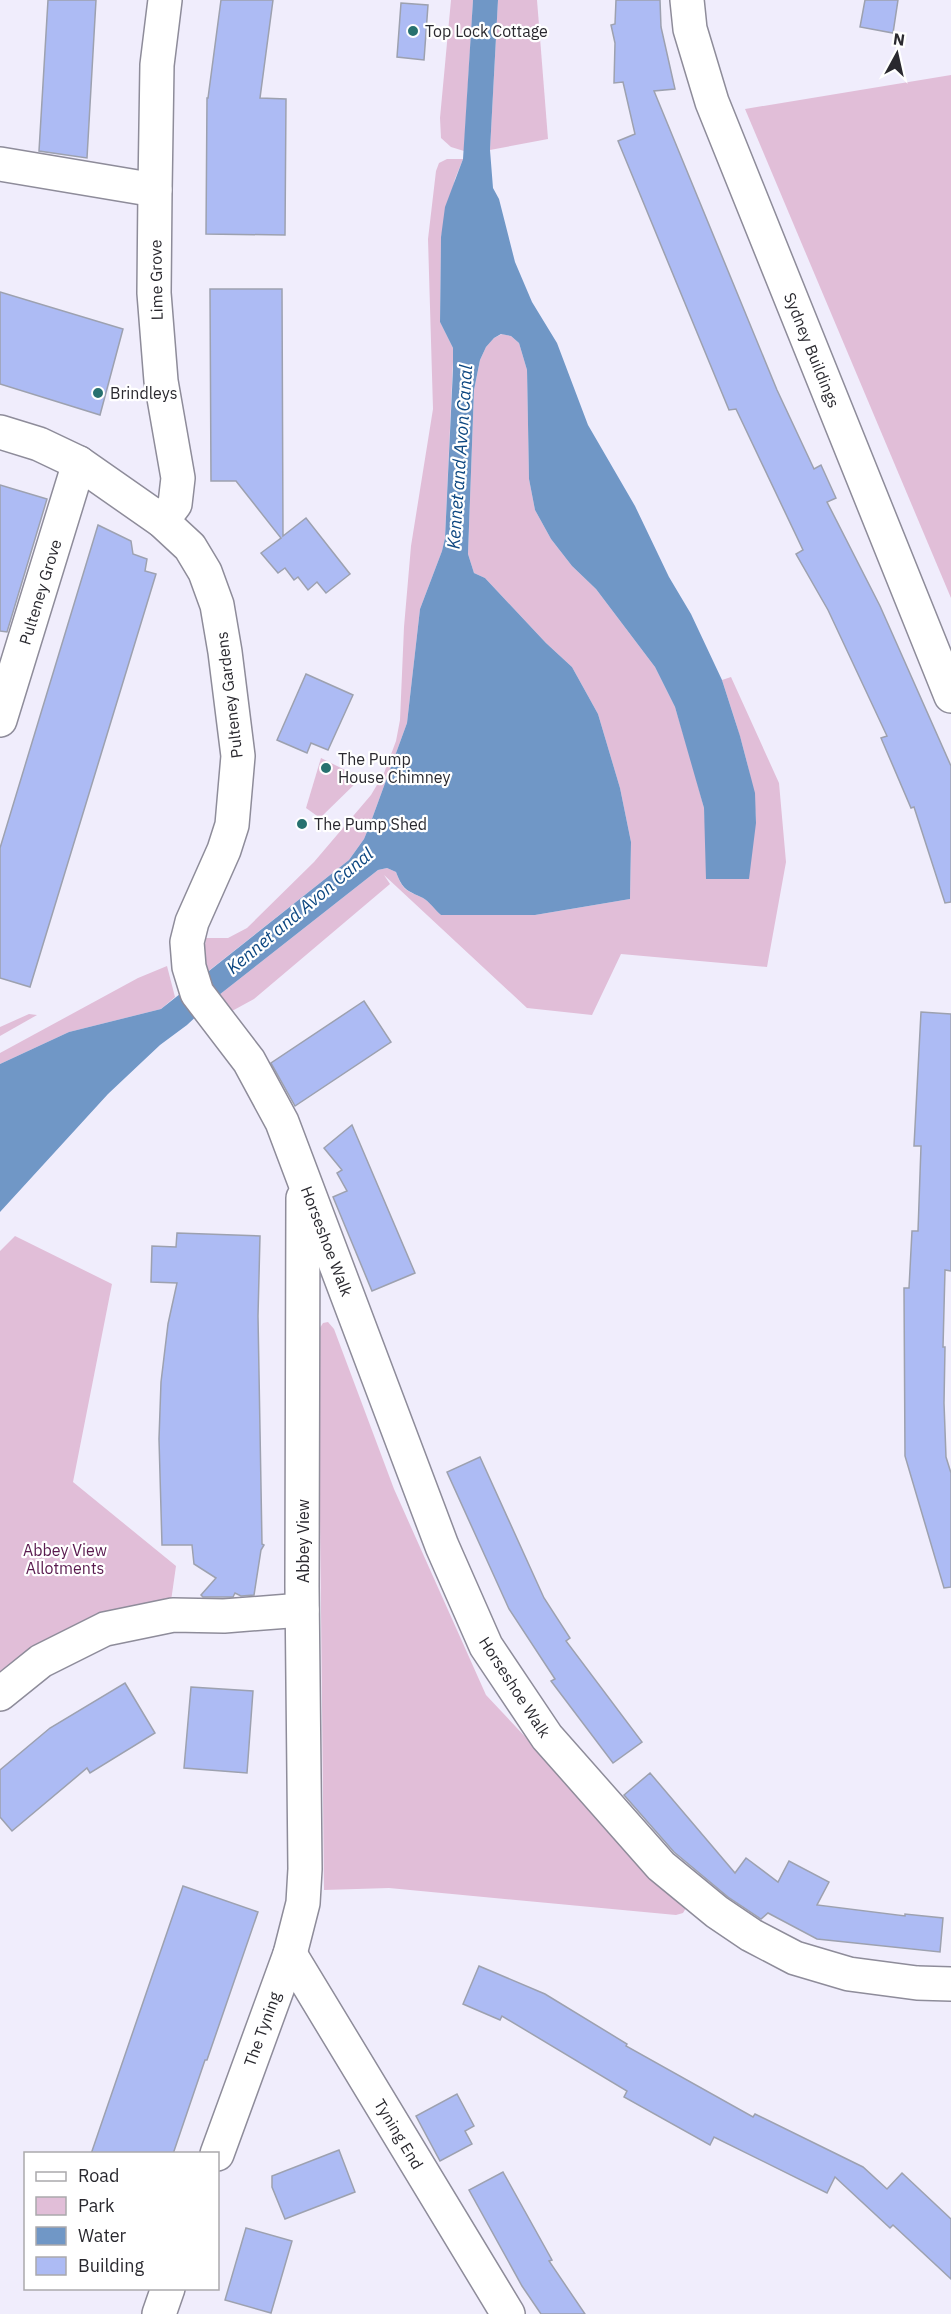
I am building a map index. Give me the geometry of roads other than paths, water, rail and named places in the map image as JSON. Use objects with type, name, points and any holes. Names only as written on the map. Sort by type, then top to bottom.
[{"type":"street","name":"Lime Grove","points":[[162,521],[175,504],[178,478],[161,381],[154,293],[157,65],[165,0]]},
{"type":"street","name":"Sydney Buildings","points":[[687,0],[690,29],[712,102],[951,696]]},
{"type":"street","points":[[0,164],[155,190]]},
{"type":"street","name":"Pulteney Gardens","points":[[0,432],[39,444],[79,463],[162,521],[190,546],[205,572],[217,605],[238,756],[232,825],[225,850],[192,922],[187,942],[189,967],[197,993],[249,1061],[282,1122],[303,1178]]},
{"type":"street","name":"Pulteney Grove","points":[[0,720],[79,463]]},
{"type":"street","name":"Abbey View","points":[[303,1178],[302,1610],[305,1869],[303,1903]]},
{"type":"street","name":"Horseshoe Walk","points":[[303,1178],[441,1546],[486,1646],[547,1737],[661,1866],[717,1912],[751,1935],[795,1958],[849,1974],[917,1983],[951,1984]]},
{"type":"street","points":[[0,1694],[41,1661],[105,1629],[173,1615],[224,1616],[302,1610]]},
{"type":"street","name":"The Tyning","points":[[218,2152],[290,1954],[303,1903]]},
{"type":"street","name":"Tyning End","points":[[290,1954],[508,2314]]},
{"type":"street","points":[[159,2314],[168,2290]]},
{"type":"water","name":"Kennet and Avon Canal","points":[[473,0],[498,0],[490,150],[493,188],[499,199],[515,262],[532,302],[557,343],[588,425],[635,506],[722,680],[755,793],[756,823],[749,879],[706,879],[704,808],[675,707],[655,667],[596,589],[572,566],[551,539],[535,510],[529,479],[527,370],[519,343],[511,336],[501,334],[486,347],[480,360],[474,390],[468,554],[474,573],[485,578],[546,643],[572,667],[598,714],[620,788],[631,842],[630,899],[535,915],[441,915],[425,899],[406,889],[396,872],[387,868],[378,870],[219,995],[187,1025],[160,1045],[108,1094],[0,1212],[0,1064],[69,1032],[161,1009],[349,860],[364,839],[369,827],[407,723],[420,609],[445,538],[453,348],[440,322],[441,237],[445,207],[463,159]]},
{"type":"place","name":"Top Lock Cottage","points":[[413,31]]},
{"type":"place","name":"Brindleys","points":[[98,393]]},
{"type":"place","name":"The Pump House Chimney","points":[[326,768]]},
{"type":"place","name":"The Pump Shed","points":[[302,824]]},
{"type":"park label","name":"Abbey View Allotments","points":[[65,1559]]}]
